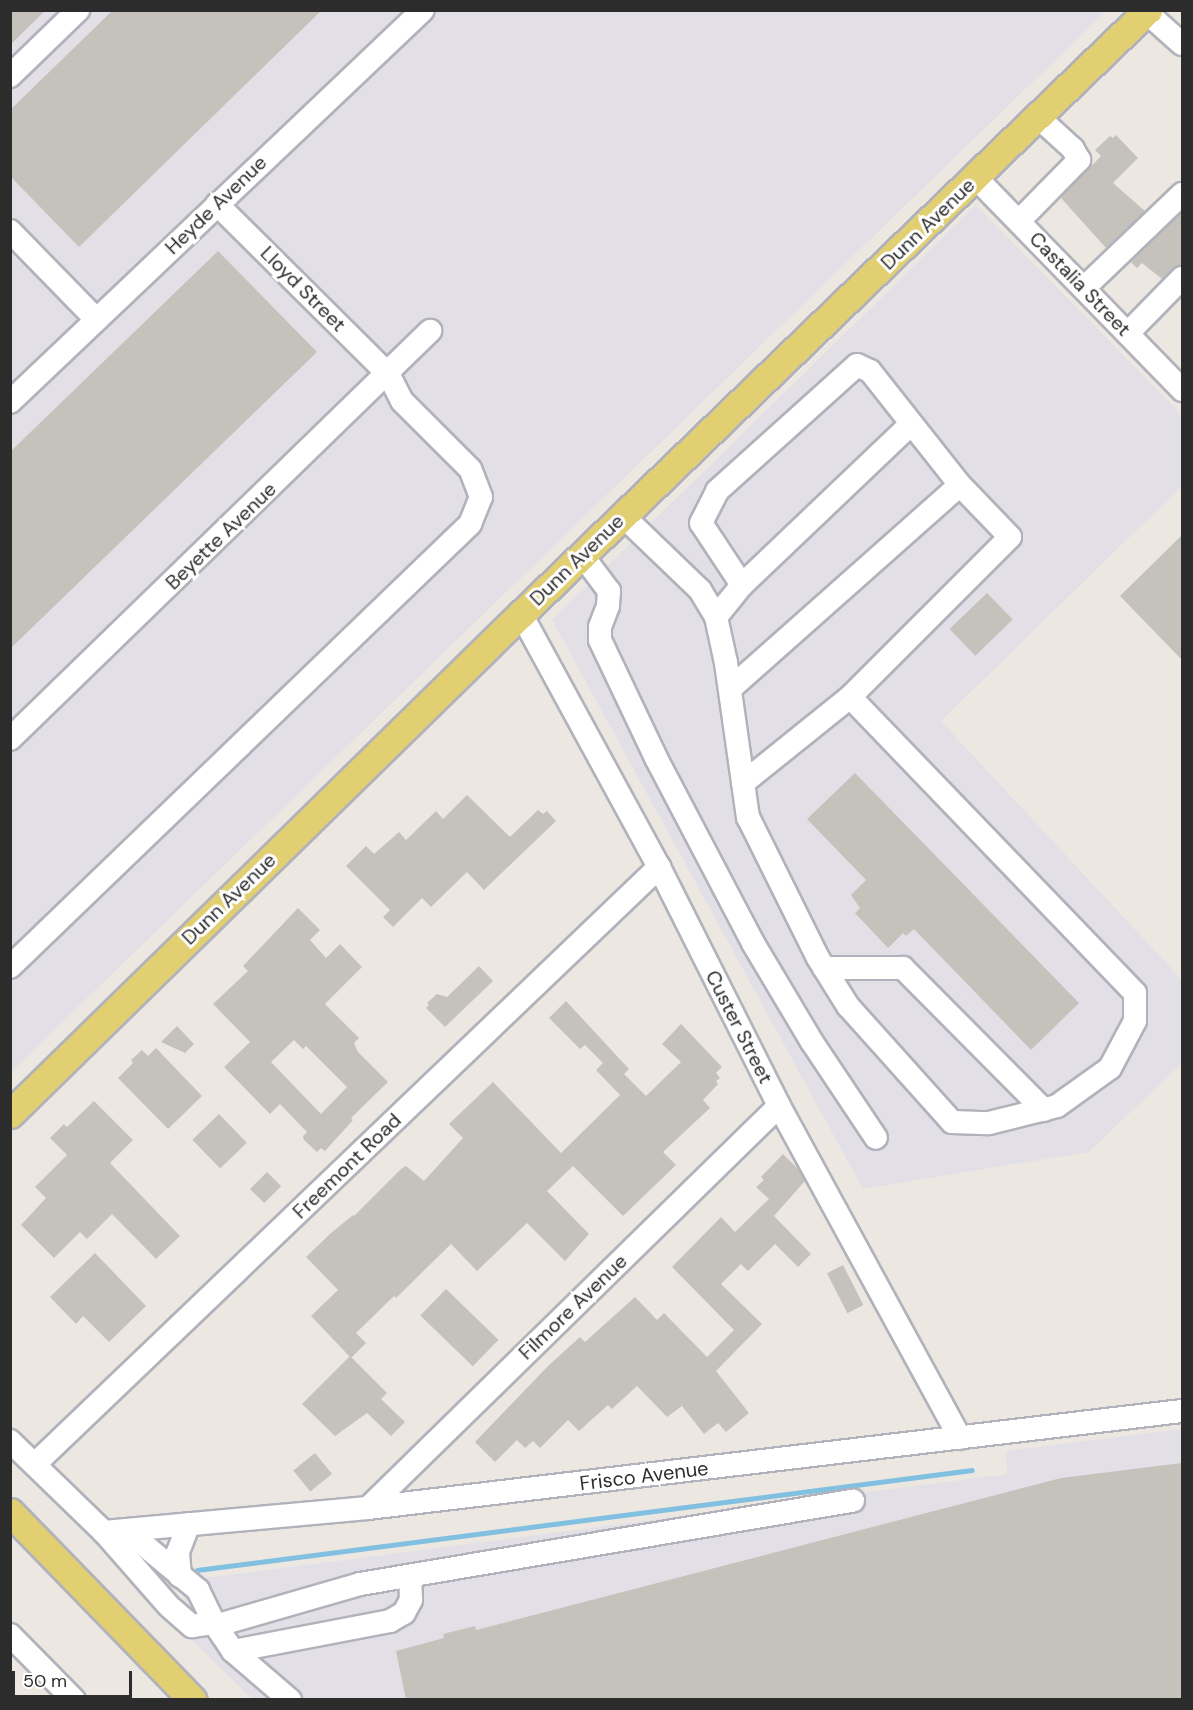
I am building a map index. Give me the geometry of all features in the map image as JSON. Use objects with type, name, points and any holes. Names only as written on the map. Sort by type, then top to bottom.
[{"type":"main road","name":"Dunn Avenue","points":[[10,1114],[521,614],[1147,11]]},
{"type":"main road","points":[[10,1512],[193,1700]]},
{"type":"street","points":[[10,76],[78,10]]},
{"type":"street","name":"Heyde Avenue","points":[[10,402],[423,10]]},
{"type":"street","points":[[1147,11],[1182,44]]},
{"type":"street","points":[[1019,221],[1079,160],[1073,150],[1038,117]]},
{"type":"street","name":"Castalia Street","points":[[976,178],[1182,390]]},
{"type":"street","points":[[1084,288],[1182,194]]},
{"type":"street","name":"Lloyd Street","points":[[10,967],[470,524],[481,496],[470,469],[402,401],[388,374],[217,204]]},
{"type":"street","points":[[10,231],[97,320]]},
{"type":"street","points":[[1128,333],[1182,278]]},
{"type":"street","name":"Beyette Avenue","points":[[10,739],[430,331]]},
{"type":"street","points":[[742,585],[700,523],[717,491],[857,365],[870,371],[960,485],[1010,537],[850,697],[743,783]]},
{"type":"street","points":[[716,617],[742,585],[911,424]]},
{"type":"street","points":[[730,689],[960,485]]},
{"type":"street","points":[[623,516],[700,590],[716,617],[730,689],[748,817],[753,831],[824,968],[848,1006],[952,1122],[989,1123],[1057,1106],[1110,1068],[1135,1022],[1135,993],[850,697]]},
{"type":"street","points":[[582,555],[609,591],[608,606],[600,627],[600,640],[656,758],[753,943],[812,1042],[876,1138]]},
{"type":"street","name":"Custer Street","points":[[521,614],[659,867],[779,1106],[960,1438]]},
{"type":"street","name":"Freemont Road","points":[[35,1464],[659,867]]},
{"type":"street","points":[[824,968],[903,968],[1044,1110]]},
{"type":"street","name":"Filmore Avenue","points":[[368,1508],[779,1106]]},
{"type":"street","name":"Frisco Avenue","points":[[115,1531],[368,1508],[1182,1411]]},
{"type":"street","points":[[10,1442],[115,1531],[198,1590],[233,1651],[290,1700]]},
{"type":"street","points":[[115,1531],[150,1585],[192,1626],[216,1624],[360,1584],[853,1501]]},
{"type":"street","points":[[180,1576],[178,1552],[189,1524]]},
{"type":"street","points":[[233,1651],[390,1621],[404,1612],[411,1600],[411,1576]]},
{"type":"street","points":[[150,1585],[167,1592],[199,1617],[216,1624]]},
{"type":"street","points":[[10,1635],[74,1700]]},
{"type":"shaded area","points":[[11,11],[1106,11],[11,1072]]},
{"type":"shaded area","points":[[976,205],[1182,415],[1182,486],[941,721],[1182,980],[1182,1063],[1089,1152],[863,1189],[552,620]]},
{"type":"shaded area","points":[[1182,1429],[1182,1699],[252,1699],[168,1616],[205,1578],[1007,1474],[1006,1451]]},
{"type":"building","points":[[10,10],[46,10],[10,45]]},
{"type":"building","points":[[113,10],[322,10],[79,247],[10,176],[10,110]]},
{"type":"building","points":[[1116,135],[1138,158],[1113,183],[1145,211],[1106,248],[1061,198],[1101,156],[1095,150],[1110,136],[1113,138]]},
{"type":"building","points":[[1182,212],[1182,265],[1173,268],[1162,279],[1142,263],[1137,268],[1131,262]]},
{"type":"building","points":[[218,251],[317,352],[10,649],[10,452]]},
{"type":"building","points":[[1182,535],[1182,660],[1120,596]]},
{"type":"building","points":[[987,593],[1013,620],[975,656],[950,629]]},
{"type":"building","points":[[855,773],[1079,1003],[1031,1050],[914,929],[906,936],[903,933],[888,948],[855,913],[860,908],[851,895],[866,880],[807,819]]},
{"type":"building","points":[[467,795],[510,837],[538,810],[543,814],[547,811],[556,821],[484,890],[467,872],[431,907],[422,898],[393,927],[383,917],[390,910],[346,866],[366,846],[374,854],[399,832],[406,840],[436,811],[443,819]]},
{"type":"building","points":[[298,908],[320,930],[310,940],[326,958],[340,944],[362,967],[325,1004],[359,1038],[354,1043],[358,1052],[388,1082],[351,1118],[353,1120],[325,1151],[321,1148],[317,1152],[304,1140],[303,1136],[307,1132],[280,1104],[270,1114],[224,1067],[250,1042],[213,1004],[248,971],[243,966]],"holes":[[[294,1040],[303,1049],[306,1046],[347,1087],[321,1114],[271,1062]]]},
{"type":"building","points":[[479,966],[493,981],[445,1027],[426,1008],[429,1005],[427,1003],[437,994],[447,997]]},
{"type":"building","points":[[566,1001],[629,1069],[624,1074],[646,1096],[681,1062],[662,1044],[681,1024],[722,1067],[716,1073],[720,1078],[716,1081],[718,1084],[703,1100],[710,1108],[663,1152],[676,1165],[623,1216],[573,1166],[547,1191],[589,1234],[565,1261],[527,1223],[477,1271],[451,1244],[396,1298],[394,1296],[356,1333],[366,1343],[351,1358],[311,1316],[338,1290],[306,1257],[331,1233],[354,1216],[401,1169],[406,1166],[424,1181],[463,1138],[449,1124],[493,1082],[561,1153],[620,1095],[596,1070],[603,1063],[585,1045],[580,1049],[549,1018]]},
{"type":"building","points":[[177,1026],[194,1044],[185,1053],[161,1042]]},
{"type":"building","points":[[156,1048],[202,1096],[168,1129],[118,1078],[133,1063],[131,1060],[142,1050],[148,1056]]},
{"type":"building","points":[[94,1101],[133,1140],[110,1163],[180,1236],[156,1259],[112,1214],[87,1239],[80,1232],[54,1258],[21,1225],[46,1198],[35,1187],[67,1155],[50,1138],[64,1124],[67,1127]]},
{"type":"building","points":[[219,1114],[247,1143],[220,1168],[192,1140]]},
{"type":"building","points":[[783,1154],[798,1169],[805,1181],[774,1216],[811,1254],[798,1267],[775,1244],[748,1271],[741,1264],[721,1284],[762,1324],[716,1371],[749,1413],[726,1432],[718,1423],[704,1434],[682,1406],[667,1417],[637,1386],[612,1409],[608,1405],[579,1431],[568,1420],[540,1448],[533,1441],[525,1448],[517,1440],[495,1462],[475,1442],[548,1366],[580,1337],[585,1342],[635,1297],[657,1320],[664,1313],[707,1357],[734,1330],[672,1267],[721,1217],[735,1232],[769,1199],[756,1187],[764,1180],[761,1177]]},
{"type":"building","points":[[267,1172],[281,1186],[264,1203],[250,1189]]},
{"type":"building","points":[[95,1253],[146,1306],[109,1342],[83,1316],[76,1324],[50,1297]]},
{"type":"building","points":[[843,1265],[863,1305],[847,1313],[827,1273]]},
{"type":"building","points":[[446,1289],[499,1340],[473,1366],[420,1316]]},
{"type":"building","points":[[350,1356],[387,1393],[381,1399],[405,1422],[391,1436],[367,1413],[335,1436],[302,1404]]},
{"type":"building","points":[[315,1453],[332,1474],[310,1492],[293,1471]]},
{"type":"building","points":[[1182,1463],[1182,1700],[406,1700],[396,1651],[444,1638],[443,1634],[475,1626],[476,1630],[1061,1478]]},
{"type":"waterway","points":[[197,1570],[972,1470]]}]
